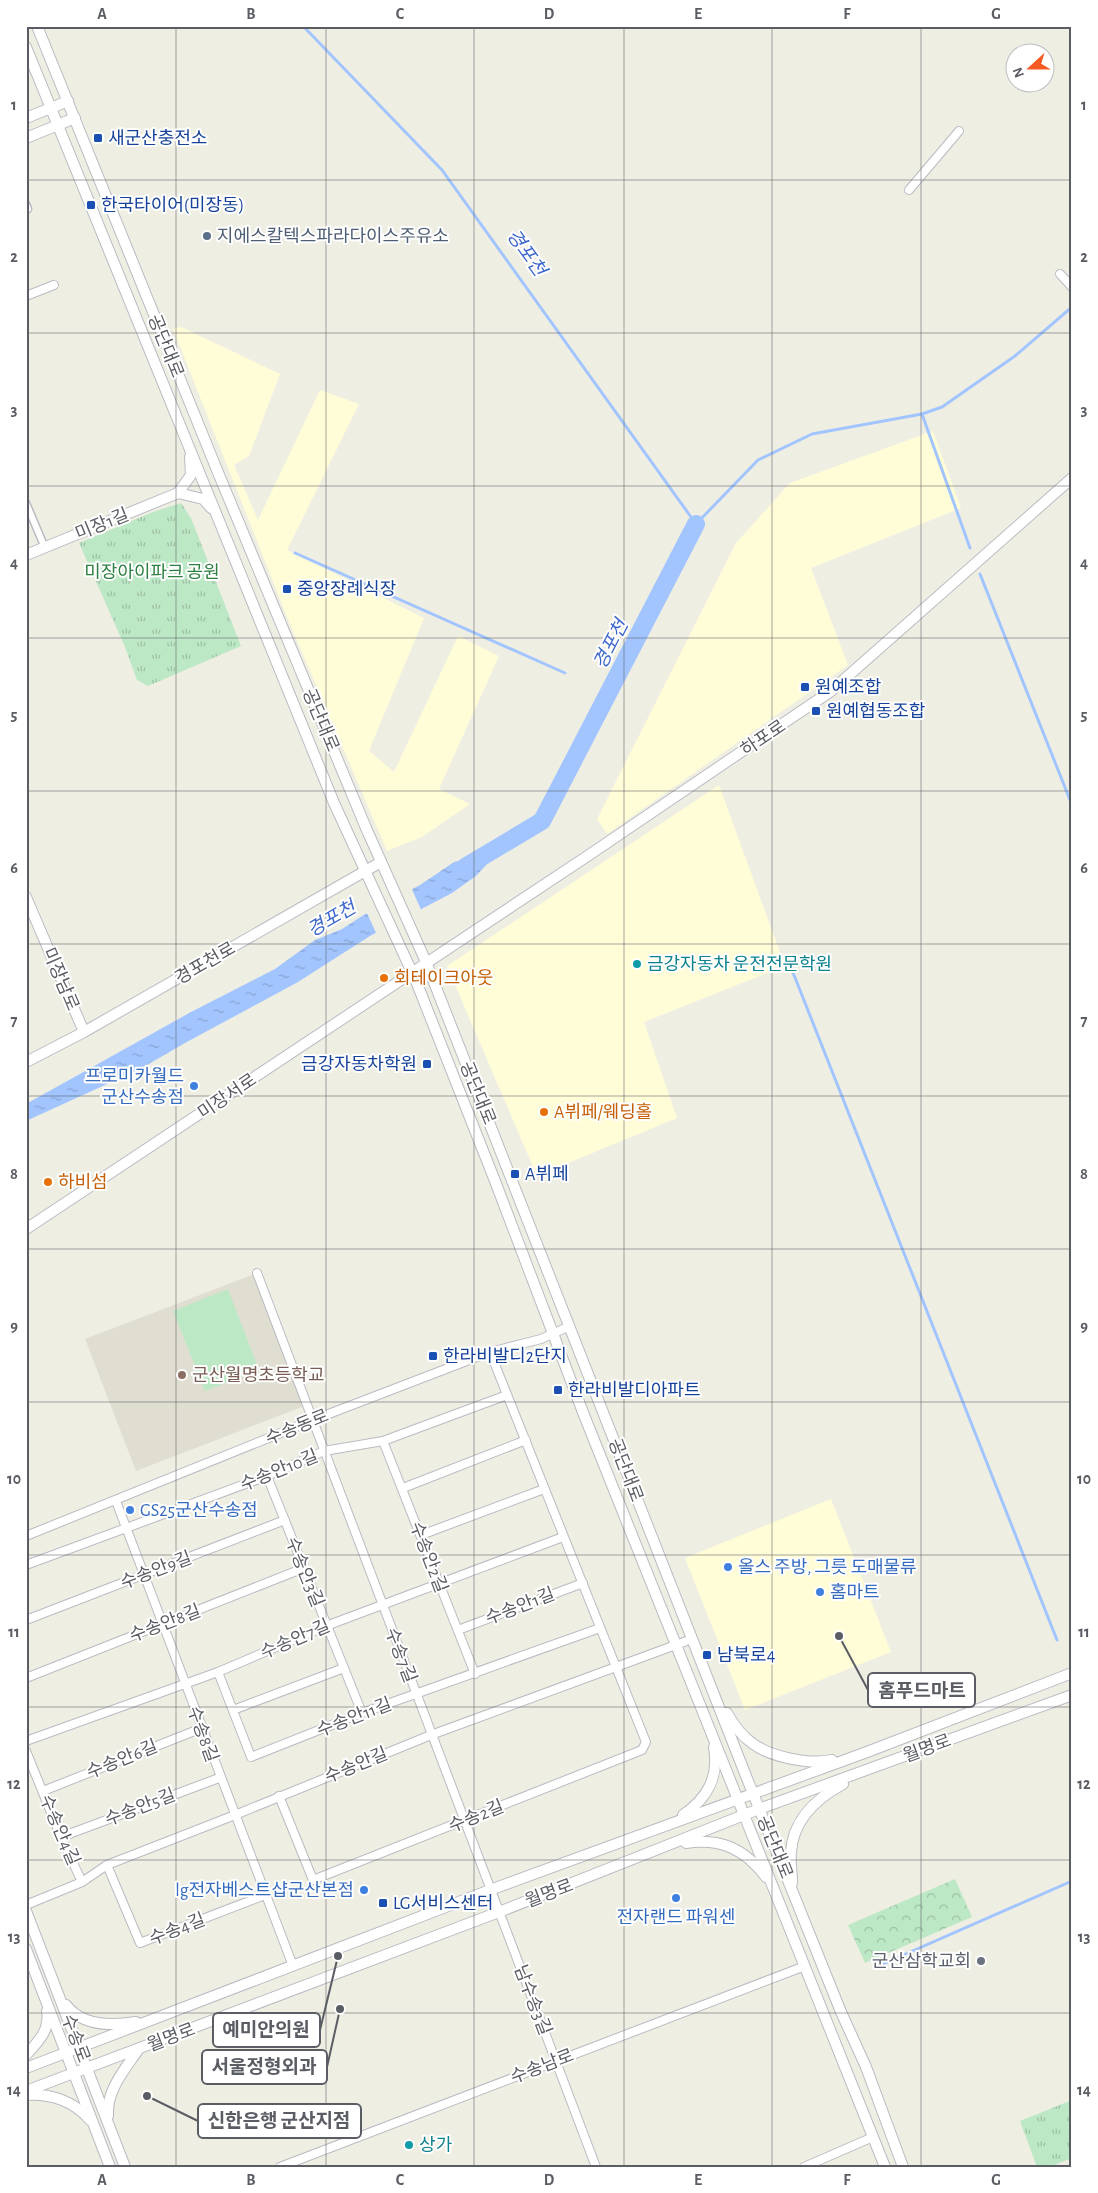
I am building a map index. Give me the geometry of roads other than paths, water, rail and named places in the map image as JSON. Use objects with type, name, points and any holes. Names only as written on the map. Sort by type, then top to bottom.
[{"type":"street","name":"공단대로","points":[[37,26],[220,479],[426,962],[759,1809],[866,2067],[903,2167]]},
{"type":"street","name":"공단대로","points":[[26,47],[334,803],[412,973],[495,1181],[552,1333],[885,2167]]},
{"type":"street","points":[[26,118],[68,101]]},
{"type":"street","points":[[26,138],[75,118]]},
{"type":"street","points":[[909,190],[959,131]]},
{"type":"street","points":[[1060,274],[1072,287]]},
{"type":"street","points":[[26,296],[54,285]]},
{"type":"street","points":[[186,440],[191,475],[178,493],[203,499],[220,524]]},
{"type":"street","name":"하포로","points":[[426,962],[832,691],[1072,478]]},
{"type":"street","name":"미장1길","points":[[26,556],[178,493]]},
{"type":"street","points":[[26,502],[45,548]]},
{"type":"street","name":"경포천로","points":[[26,1062],[84,1032],[365,871],[383,864]]},
{"type":"street","name":"미장남로","points":[[26,897],[84,1032]]},
{"type":"street","name":"미장서로","points":[[26,1229],[426,962]]},
{"type":"street","name":"수송7길","points":[[257,1273],[490,1890]]},
{"type":"street","name":"수송동로","points":[[26,1536],[313,1420],[490,1352],[541,1338],[570,1326]]},
{"type":"street","points":[[490,1352],[617,1668]]},
{"type":"street","name":"수송안10길","points":[[26,1566],[267,1476],[324,1451],[383,1441],[507,1395]]},
{"type":"street","points":[[402,1488],[526,1440]]},
{"type":"street","name":"수송안2길","points":[[383,1441],[475,1674]]},
{"type":"street","name":"수송안3길","points":[[267,1476],[362,1713]]},
{"type":"street","points":[[421,1535],[544,1489]]},
{"type":"street","name":"수송8길","points":[[116,1501],[185,1682],[219,1778],[235,1815],[292,1966]]},
{"type":"street","name":"수송안9길","points":[[26,1620],[284,1520]]},
{"type":"street","name":"수송안7길","points":[[26,1741],[185,1682],[218,1672],[326,1626],[563,1537]]},
{"type":"street","name":"수송안8길","points":[[26,1678],[304,1568]]},
{"type":"street","name":"수송안1길","points":[[458,1630],[582,1583]]},
{"type":"street","name":"수송안11길","points":[[218,1672],[251,1758],[362,1713],[600,1628]]},
{"type":"street","name":"수송안길","points":[[26,1905],[82,1882],[107,1865],[431,1735],[692,1639]]},
{"type":"street","points":[[233,1710],[344,1668]]},
{"type":"street","name":"수송2길","points":[[279,1796],[313,1880],[464,1822],[642,1750],[646,1742],[617,1668]]},
{"type":"street","name":"월명로","points":[[26,2068],[490,1890],[867,1752],[1072,1673]]},
{"type":"street","points":[[711,1687],[732,1722],[752,1744],[769,1752],[791,1759],[822,1763],[867,1752]]},
{"type":"street","name":"월명로","points":[[26,2091],[499,1912],[675,1844],[759,1809],[1072,1695]]},
{"type":"street","points":[[665,1826],[694,1808],[705,1796],[713,1780],[716,1766],[715,1752],[706,1720]]},
{"type":"street","name":"수송안6길","points":[[43,1791],[202,1728]]},
{"type":"street","name":"수송안4길","points":[[26,1751],[61,1837],[82,1882]]},
{"type":"street","points":[[792,1891],[791,1850],[800,1821],[810,1808],[834,1789],[873,1768]]},
{"type":"street","name":"수송안5길","points":[[61,1837],[219,1778]]},
{"type":"street","points":[[675,1844],[705,1841],[724,1845],[741,1852],[765,1876],[776,1894]]},
{"type":"street","name":"수송4길","points":[[107,1865],[140,1943],[265,1895]]},
{"type":"street","name":"남수송3길","points":[[490,1890],[596,2167]]},
{"type":"street","name":"수송로","points":[[26,1911],[125,2167]]},
{"type":"street","name":"수송로","points":[[26,1949],[110,2167]]},
{"type":"street","name":"수송남로","points":[[280,2167],[805,1966]]},
{"type":"street","points":[[58,1991],[73,2013],[90,2021],[116,2024],[154,2019]]},
{"type":"street","points":[[26,2055],[41,2038],[46,2028],[48,2018],[44,1995]]},
{"type":"street","points":[[109,2125],[109,2100],[114,2086],[138,2050]]},
{"type":"street","points":[[26,2095],[35,2094],[62,2099],[81,2111],[94,2126]]},
{"type":"street","points":[[804,2167],[873,2137]]},
{"type":"water","points":[[498,852],[476,876],[452,893],[370,936],[298,982],[140,1069],[26,1121],[26,1104],[191,1012],[275,969],[315,940],[342,929],[420,885],[454,862]]},
{"type":"waterway","name":"경포천","points":[[303,26],[442,170],[696,524],[758,460],[812,434],[922,414],[942,407],[1015,356],[1072,307]]},
{"type":"waterway","points":[[922,414],[970,548]]},
{"type":"waterway","name":"경포천","points":[[465,867],[542,821],[696,524]]},
{"type":"waterway","points":[[295,553],[565,673]]},
{"type":"waterway","points":[[980,574],[1072,805]]},
{"type":"waterway","points":[[792,970],[1057,1640]]},
{"type":"waterway","points":[[883,1964],[1072,1881]]},
{"type":"place","name":"새군산충전소","points":[[98,138]]},
{"type":"place","name":"한국타이어(미장동)","points":[[91,205]]},
{"type":"place","name":"지에스칼텍스파라다이스주유소","points":[[207,236]]},
{"type":"place","name":"중앙장례식장","points":[[287,589]]},
{"type":"place","name":"원예조합","points":[[805,687]]},
{"type":"place","name":"원예협동조합","points":[[816,711]]},
{"type":"place","name":"금강자동차 운전전문학원","points":[[637,964]]},
{"type":"place","name":"회테이크아웃","points":[[384,978]]},
{"type":"place","name":"금강자동차학원","points":[[427,1064]]},
{"type":"place","name":"프로미카월드 군산수송점","points":[[194,1086]]},
{"type":"place","name":"A뷔페/웨딩홀","points":[[544,1112]]},
{"type":"place","name":"A뷔페","points":[[515,1174]]},
{"type":"place","name":"하비섬","points":[[48,1182]]},
{"type":"place","name":"한라비발디2단지","points":[[433,1356]]},
{"type":"place","name":"군산월명초등학교","points":[[182,1375]]},
{"type":"place","name":"한라비발디아파트","points":[[558,1390]]},
{"type":"place","name":"GS25군산수송점","points":[[130,1510]]},
{"type":"place","name":"올스 주방, 그릇 도매물류","points":[[728,1567]]},
{"type":"place","name":"홈마트","points":[[820,1592]]},
{"type":"place","name":"홈푸드마트","points":[[839,1636]]},
{"type":"place","name":"남북로4","points":[[707,1655]]},
{"type":"place","name":"lg전자베스트샵군산본점","points":[[364,1890]]},
{"type":"place","name":"전자랜드 파워센","points":[[676,1898]]},
{"type":"place","name":"LG서비스센터","points":[[383,1903]]},
{"type":"place","name":"예미안의원","points":[[338,1956]]},
{"type":"place","name":"군산삼학교회","points":[[981,1961]]},
{"type":"place","name":"서울정형외과","points":[[340,2009]]},
{"type":"place","name":"신한은행 군산지점","points":[[147,2096]]},
{"type":"place","name":"상가","points":[[409,2145]]},
{"type":"park label","name":"미장아이파크 공원","points":[[152,572]]}]
